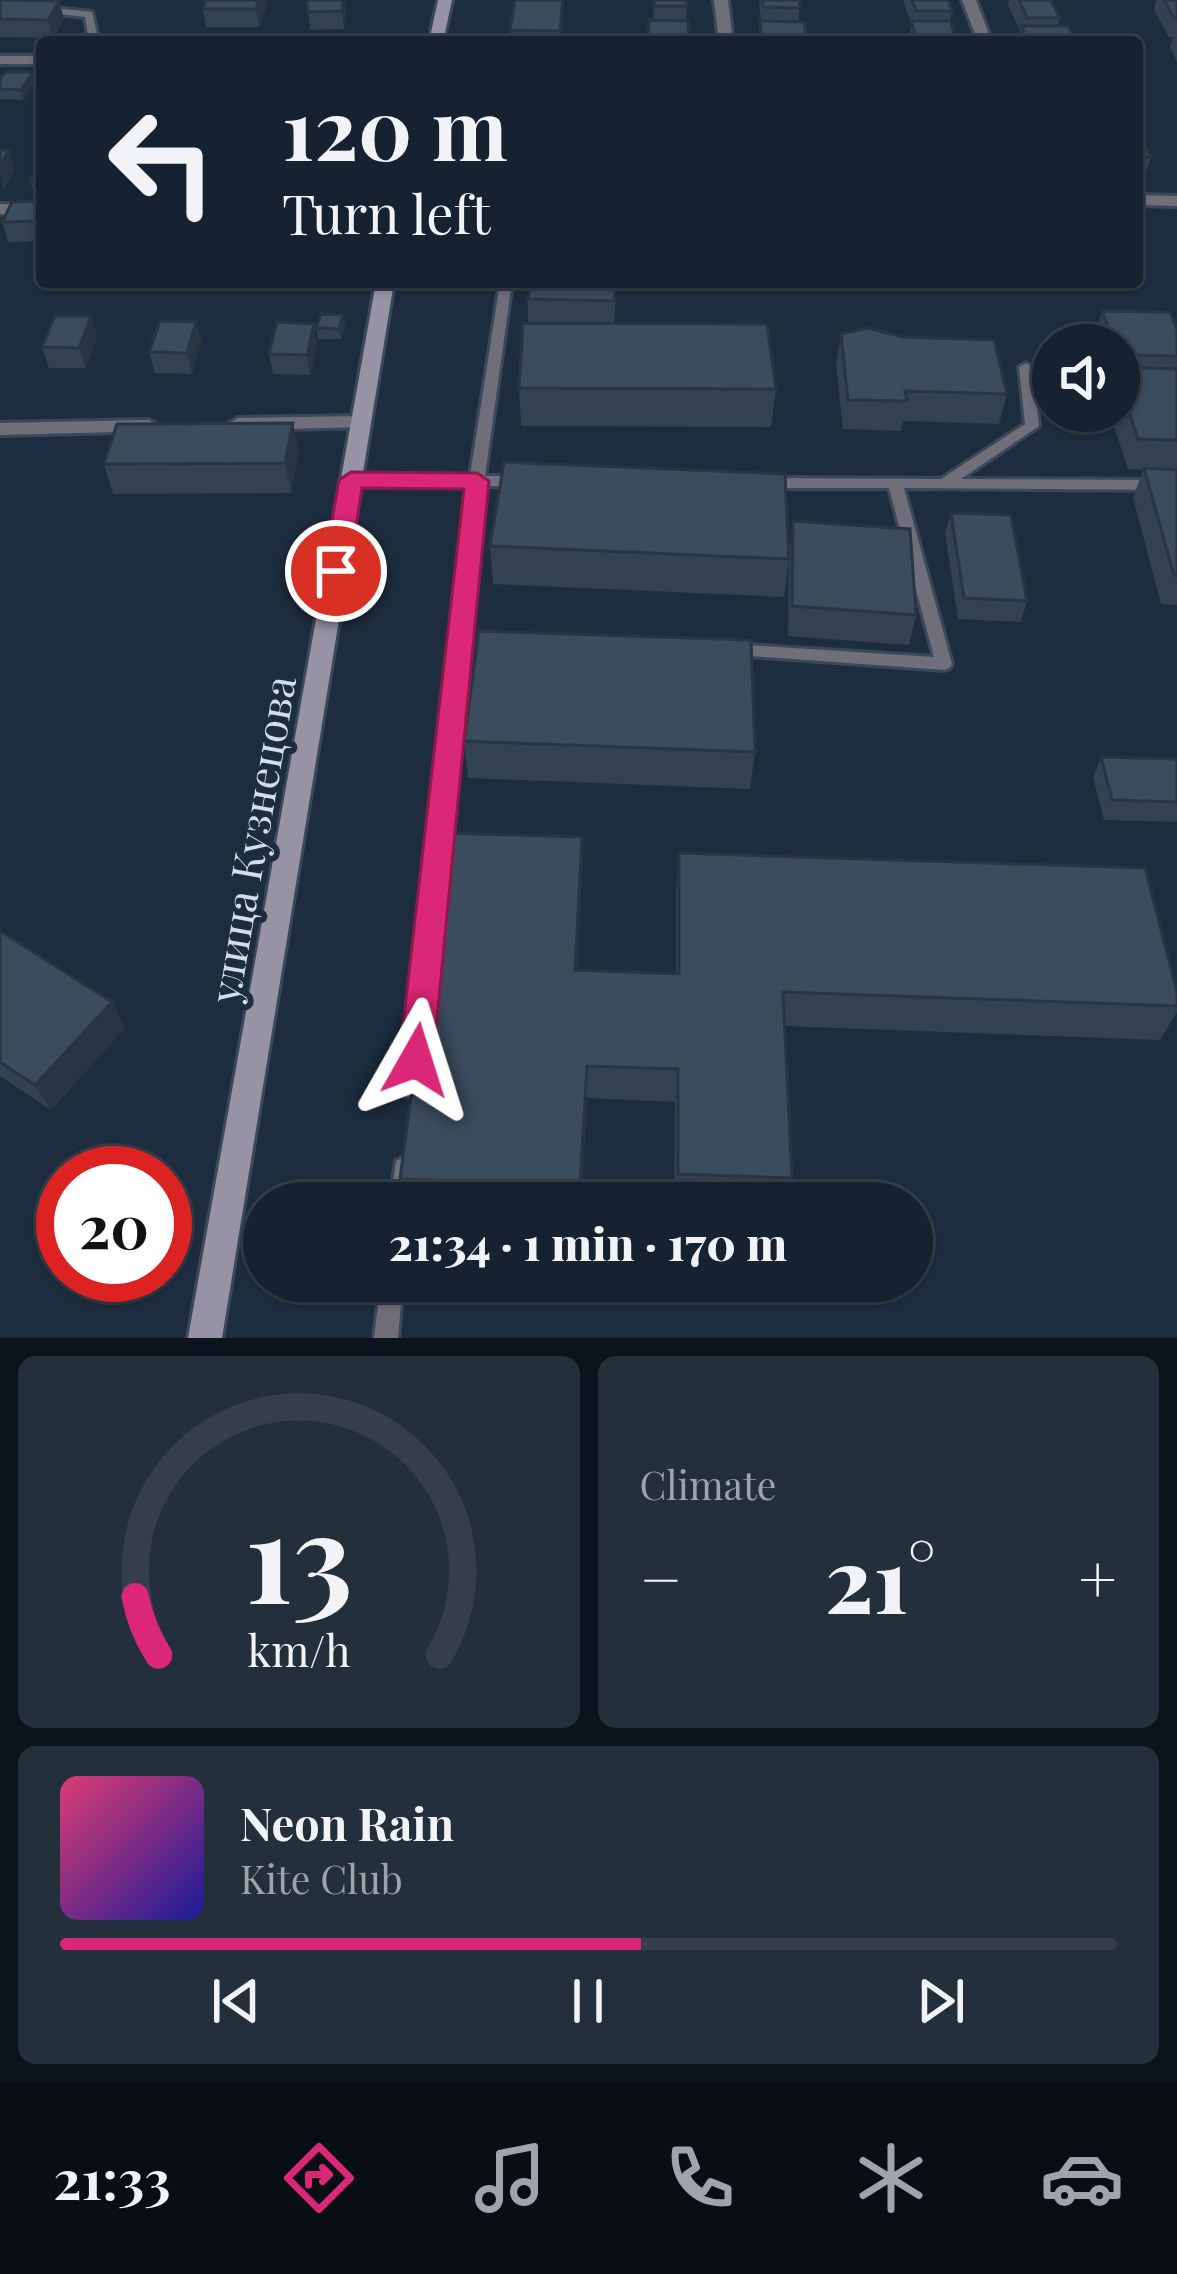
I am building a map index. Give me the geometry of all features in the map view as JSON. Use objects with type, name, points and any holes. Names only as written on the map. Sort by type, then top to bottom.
[{"type":"main road","points":[[437,36],[445,0]]},
{"type":"main road","name":"улица Кузнецова","points":[[205,1338],[384,288]]},
{"type":"street","points":[[721,0],[725,36]]},
{"type":"street","points":[[970,0],[984,36]]},
{"type":"street","points":[[0,60],[36,60]]},
{"type":"street","points":[[1143,200],[1177,201]]},
{"type":"street","points":[[0,209],[36,210]]},
{"type":"street","points":[[226,424],[362,422]]},
{"type":"street","points":[[0,429],[181,425]]},
{"type":"lane","points":[[19,8],[89,14],[93,36]]},
{"type":"lane","points":[[411,1108],[477,481],[505,290]]},
{"type":"lane","points":[[943,484],[1032,426],[1026,368]]},
{"type":"lane","points":[[351,480],[547,482]]},
{"type":"lane","points":[[756,483],[1177,485]]},
{"type":"lane","points":[[714,649],[944,664],[895,483]]},
{"type":"lane","points":[[461,632],[484,634]]},
{"type":"lane","points":[[403,1182],[406,1156]]},
{"type":"lane","points":[[386,1338],[390,1302]]},
{"type":"building","points":[[0,0],[59,1],[48,20],[0,19]]},
{"type":"building","points":[[206,0],[259,0],[256,9],[203,9]]},
{"type":"building","points":[[307,0],[343,0],[342,11],[307,12]]},
{"type":"building","points":[[515,0],[563,0],[560,31],[510,30]]},
{"type":"building","points":[[654,0],[687,0],[687,6],[653,6]]},
{"type":"building","points":[[762,0],[799,0],[800,8],[763,7]]},
{"type":"building","points":[[912,0],[948,0],[952,11],[916,11]]},
{"type":"building","points":[[1019,0],[1051,0],[1060,18],[1027,18]]},
{"type":"building","points":[[1164,0],[1177,0],[1177,18],[1174,18]]},
{"type":"building","points":[[649,20],[688,21],[689,36],[648,36]]},
{"type":"building","points":[[760,21],[804,22],[806,36],[761,36]]},
{"type":"building","points":[[911,21],[950,21],[955,36],[916,36]]},
{"type":"building","points":[[1021,26],[1068,26],[1073,36],[1025,36]]},
{"type":"building","points":[[5,72],[33,72],[21,90],[0,89]]},
{"type":"building","points":[[36,201],[36,221],[2,222],[12,202]]},
{"type":"building","points":[[529,288],[615,288],[614,301],[528,299]]},
{"type":"building","points":[[1102,311],[1170,312],[1177,329],[1177,356],[1140,355],[1140,324],[1107,324]]},
{"type":"building","points":[[321,314],[343,315],[339,329],[316,328]]},
{"type":"building","points":[[55,316],[91,316],[79,348],[42,347]]},
{"type":"building","points":[[160,321],[196,322],[187,353],[149,352]]},
{"type":"building","points":[[277,322],[314,324],[307,355],[269,354]]},
{"type":"building","points":[[523,323],[767,324],[776,389],[519,388]]},
{"type":"building","points":[[867,328],[903,337],[994,340],[1007,394],[905,391],[907,401],[848,400],[841,334]]},
{"type":"building","points":[[1140,368],[1177,369],[1177,440],[1138,439]]},
{"type":"building","points":[[293,423],[285,463],[104,464],[117,424]]},
{"type":"building","points":[[504,462],[785,474],[789,559],[490,546]]},
{"type":"building","points":[[1144,468],[1177,470],[1177,575],[1174,575]]},
{"type":"building","points":[[951,513],[1011,515],[1027,601],[964,598]]},
{"type":"building","points":[[793,521],[910,529],[916,615],[792,606]]},
{"type":"building","points":[[479,631],[751,640],[755,752],[464,741]]},
{"type":"building","points":[[1101,757],[1177,759],[1177,802],[1112,800]]},
{"type":"building","points":[[446,833],[582,837],[575,970],[679,974],[679,853],[1145,868],[1177,1006],[783,992],[792,1178],[678,1174],[678,1069],[587,1066],[580,1182],[400,1179]]},
{"type":"building","points":[[0,931],[112,1002],[35,1085],[0,1062]]},
{"type":"route","points":[[336,571],[351,480],[477,481],[416,1060]]}]
